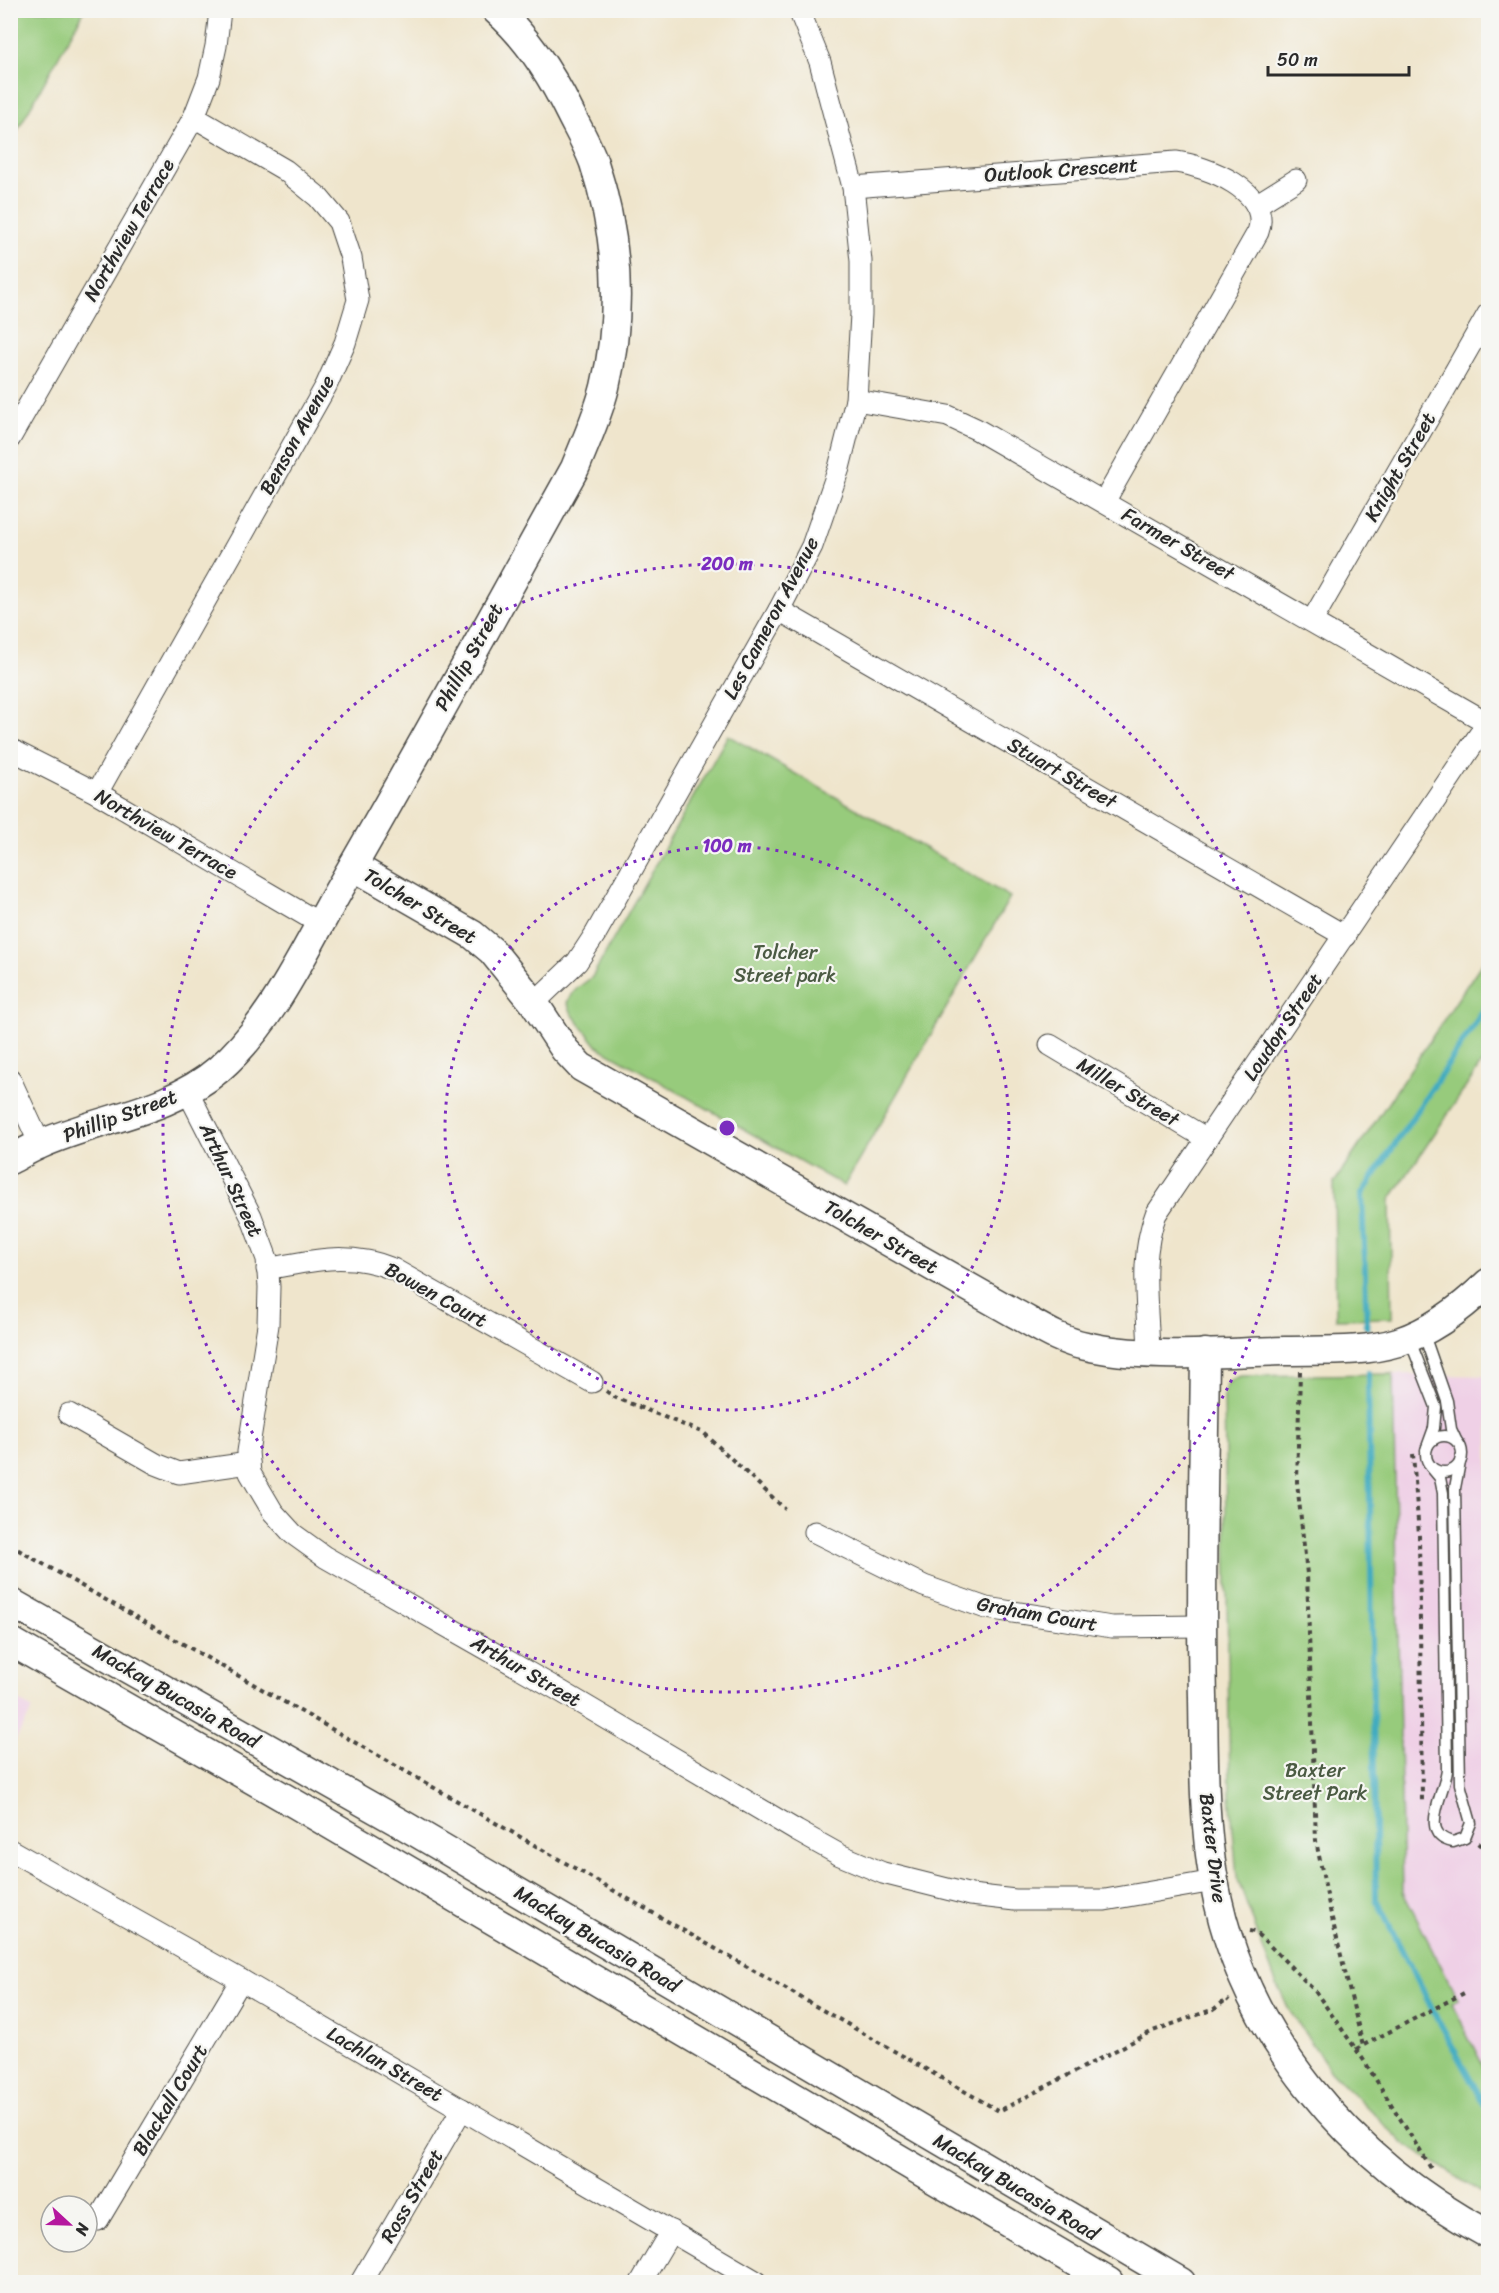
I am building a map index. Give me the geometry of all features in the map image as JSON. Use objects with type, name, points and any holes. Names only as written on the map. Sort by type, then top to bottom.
[{"type":"street","name":"Northview Terrace","points":[[11,436],[194,117],[209,78],[216,46],[220,10]]},
{"type":"street","name":"Les Cameron Avenue","points":[[534,1003],[577,962],[596,933],[779,610],[812,546],[839,468],[856,400],[861,314],[861,261],[853,187],[820,62],[799,10]]},
{"type":"street","name":"Phillip Street","points":[[10,1160],[40,1144],[165,1102],[188,1092],[219,1069],[253,1032],[279,994],[353,866],[575,468],[605,386],[614,336],[617,278],[609,218],[593,160],[560,92],[510,14]]},
{"type":"street","name":"Benson Avenue","points":[[97,793],[326,386],[345,343],[358,300],[351,258],[339,222],[318,197],[285,170],[194,117]]},
{"type":"street","name":"Outlook Crescent","points":[[853,187],[1176,162],[1199,167],[1220,176],[1245,190],[1256,205]]},
{"type":"street","points":[[1104,501],[1255,237],[1261,221],[1256,205],[1296,180]]},
{"type":"street","name":"Knight Street","points":[[1312,621],[1488,314]]},
{"type":"street","name":"Farmer Street","points":[[856,400],[948,416],[976,429],[1488,723]]},
{"type":"street","name":"Stuart Street","points":[[779,610],[1345,936]]},
{"type":"street","name":"Loudon Street","points":[[1149,1353],[1146,1268],[1149,1232],[1156,1214],[1488,723]]},
{"type":"street","name":"Northview Terrace","points":[[10,748],[97,793],[320,923]]},
{"type":"street","name":"Tolcher Street","points":[[353,866],[473,935],[492,951],[534,1003],[565,1050],[581,1067],[1005,1308],[1070,1342],[1105,1349],[1149,1353],[1340,1350],[1379,1346],[1416,1335],[1468,1303],[1488,1283]]},
{"type":"street","name":"Miller Street","points":[[1050,1045],[1207,1139]]},
{"type":"street","points":[[10,1079],[40,1144]]},
{"type":"street","name":"Arthur Street","points":[[188,1092],[251,1216],[267,1259],[268,1325],[248,1452],[249,1463],[250,1473],[273,1512],[293,1534],[325,1557],[557,1689],[840,1855],[883,1873],[971,1895],[1015,1900],[1105,1900],[1214,1881]]},
{"type":"street","name":"Bowen Court","points":[[267,1269],[327,1257],[374,1261],[393,1269],[592,1382]]},
{"type":"street","name":"Baxter Drive","points":[[1205,1353],[1201,1626],[1206,1818],[1214,1881],[1227,1936],[1258,2012],[1286,2059],[1317,2099],[1366,2149],[1411,2186],[1488,2234]]},
{"type":"street","points":[[69,1414],[156,1464],[179,1473],[249,1463]]},
{"type":"street","name":"Graham Court","points":[[815,1532],[924,1586],[986,1608],[1112,1627],[1201,1626]]},
{"type":"street","name":"Mackay Bucasia Road","points":[[10,1602],[402,1824],[1180,2283]]},
{"type":"street","name":"Mackay Bucasia Road","points":[[10,1641],[297,1805],[1109,2283]]},
{"type":"street","name":"Lachlan Street","points":[[10,1850],[241,1980],[757,2283]]},
{"type":"street","name":"Blackall Court","points":[[99,2218],[241,1980]]},
{"type":"street","name":"Ross Street","points":[[361,2283],[462,2109]]},
{"type":"street","points":[[640,2283],[671,2231]]},
{"type":"lane","points":[[1416,1335],[1448,1401],[1451,1429],[1461,1457],[1455,1483],[1460,1784],[1471,1823],[1467,1836],[1461,1841],[1453,1842],[1441,1836],[1434,1825],[1447,1770],[1443,1493],[1439,1476],[1430,1466],[1426,1450],[1434,1428],[1436,1411],[1416,1335]]},
{"type":"lane","points":[[1426,1450],[1432,1440],[1439,1436],[1447,1436],[1457,1442]]},
{"type":"lane","points":[[1430,1466],[1440,1471],[1448,1471],[1455,1467],[1461,1457]]},
{"type":"path","points":[[1299,1371],[1297,1482],[1306,1574],[1316,1840],[1330,1910],[1363,2046]]},
{"type":"path","points":[[592,1382],[615,1397],[704,1432],[784,1509]]},
{"type":"path","points":[[1414,1446],[1419,1536],[1422,1808]]},
{"type":"path","points":[[10,1545],[999,2111],[1153,2031],[1214,2009],[1227,1999],[1233,2009]]},
{"type":"path","points":[[1241,1932],[1254,1932],[1289,1963],[1315,1991],[1356,2049],[1428,2166],[1435,2173]]},
{"type":"path","points":[[1481,1984],[1488,1980]]},
{"type":"path","points":[[1356,2049],[1466,1992]]},
{"type":"shaded area","points":[[1393,1374],[1488,1376],[1488,2076],[1452,2003],[1458,1999],[1403,1892]]},
{"type":"shaded area","points":[[11,1697],[33,1709],[11,1748]]},
{"type":"green space","points":[[10,11],[84,11],[11,142]]},
{"type":"green space","name":"Tolcher Street park","points":[[728,735],[1010,897],[844,1186],[598,1047],[572,1014],[567,1002],[575,990],[592,977]]},
{"type":"green space","points":[[1488,954],[1488,1054],[1390,1200],[1392,1318],[1336,1319],[1334,1183]]},
{"type":"green space","name":"Baxter Street Park","points":[[1393,1374],[1403,1892],[1458,1999],[1452,2004],[1488,2076],[1488,2197],[1403,2143],[1331,2071],[1289,2010],[1274,1978],[1237,1878],[1230,1794],[1224,1393],[1229,1382],[1241,1376]]},
{"type":"waterway","points":[[1367,1327],[1362,1194],[1488,1004]]},
{"type":"waterway","points":[[1368,1373],[1376,1899],[1436,2017],[1488,2111]]}]
